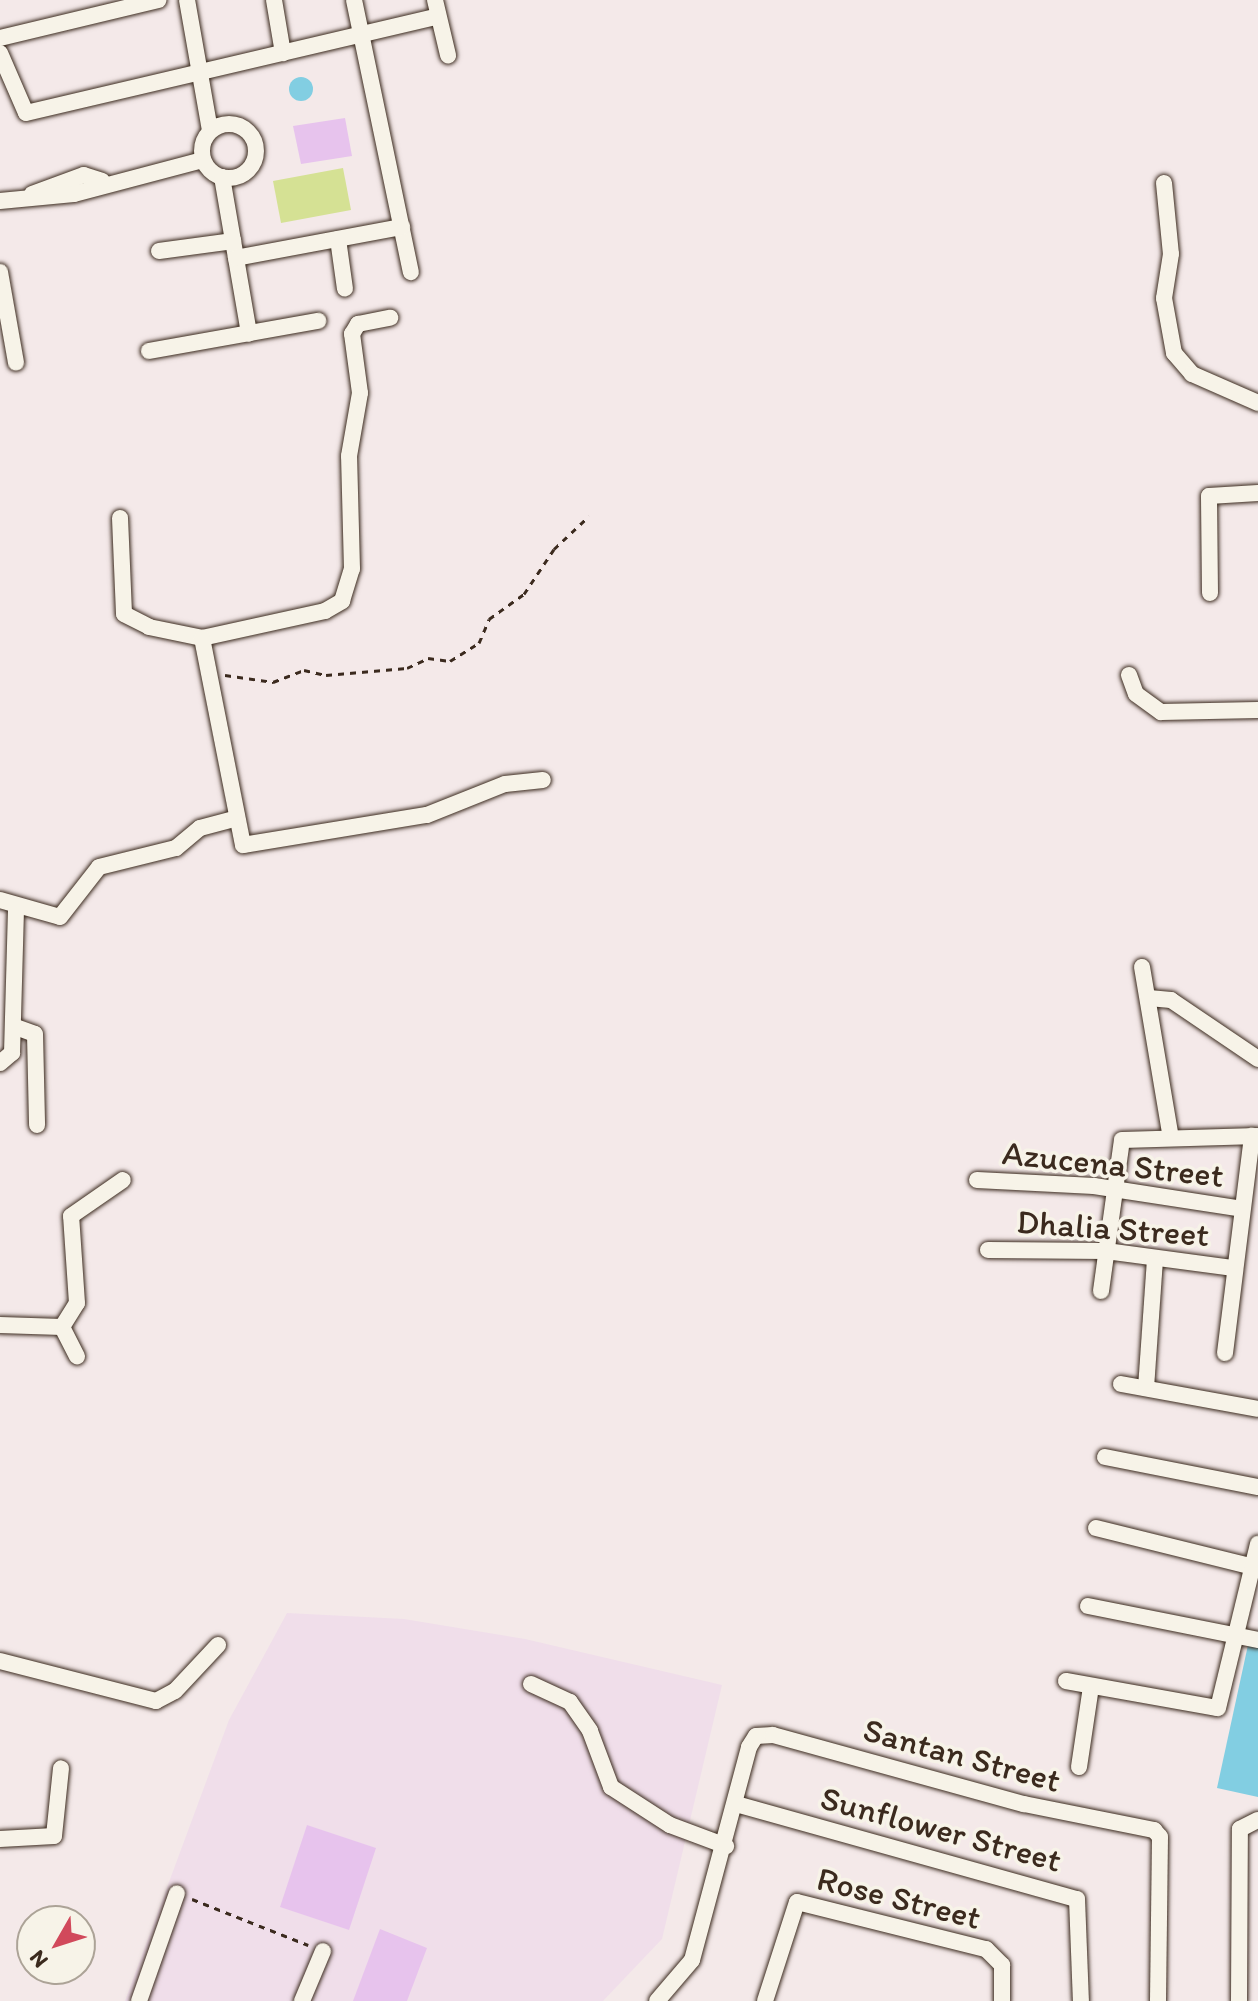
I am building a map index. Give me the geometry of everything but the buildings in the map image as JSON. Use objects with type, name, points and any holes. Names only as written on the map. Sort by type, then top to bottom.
[{"type":"street","points":[[0,38],[158,0]]},
{"type":"street","points":[[187,0],[203,74],[210,130],[203,160]]},
{"type":"street","points":[[274,0],[283,53]]},
{"type":"street","points":[[354,0],[411,272]]},
{"type":"street","points":[[0,53],[19,109],[203,74],[361,35],[437,8],[448,55]]},
{"type":"street","points":[[210,130],[240,126],[252,137],[251,167],[222,177]]},
{"type":"street","points":[[203,160],[222,177],[249,334]]},
{"type":"street","points":[[0,201],[31,195],[74,194],[102,181],[203,160]]},
{"type":"street","points":[[1164,183],[1171,254],[1164,298],[1174,353],[1192,374],[1258,403]]},
{"type":"street","points":[[236,258],[402,227]]},
{"type":"street","points":[[338,239],[345,289]]},
{"type":"street","points":[[159,251],[233,241]]},
{"type":"street","points":[[0,272],[16,363]]},
{"type":"street","points":[[120,518],[124,614],[202,638],[325,611],[349,591],[349,456],[360,393],[352,334],[358,324],[390,318]]},
{"type":"street","points":[[149,351],[318,321]]},
{"type":"street","points":[[1210,593],[1209,496],[1258,493]]},
{"type":"street","points":[[202,638],[243,845],[427,815],[505,784],[543,780]]},
{"type":"street","points":[[1129,675],[1136,694],[1161,712],[1258,710]]},
{"type":"street","points":[[0,900],[60,917],[99,867],[176,848],[200,828],[237,818]]},
{"type":"street","points":[[0,1063],[12,1053],[16,907]]},
{"type":"street","points":[[1142,967],[1171,1138]]},
{"type":"street","points":[[1149,998],[1171,1000],[1258,1059]]},
{"type":"street","points":[[13,1026],[35,1034],[37,1125]]},
{"type":"street","points":[[1101,1291],[1112,1188],[1122,1140],[1255,1136],[1242,1209],[1225,1353]]},
{"type":"street","points":[[62,1327],[77,1303],[71,1216],[123,1180]]},
{"type":"street","name":"Azucena Street","points":[[977,1180],[1112,1188],[1242,1209]]},
{"type":"street","name":"Dhalia Street","points":[[988,1250],[1106,1251],[1155,1260],[1234,1268]]},
{"type":"street","points":[[1146,1388],[1155,1260]]},
{"type":"street","points":[[0,1325],[62,1327]]},
{"type":"street","points":[[62,1327],[77,1356]]},
{"type":"street","points":[[1121,1384],[1258,1409]]},
{"type":"street","points":[[1105,1457],[1258,1487]]},
{"type":"street","points":[[1096,1528],[1255,1567]]},
{"type":"street","points":[[1066,1681],[1218,1708],[1255,1567],[1258,1544]]},
{"type":"street","points":[[1088,1606],[1258,1640]]},
{"type":"street","points":[[0,1661],[156,1701],[218,1645]]},
{"type":"street","points":[[531,1684],[570,1702],[611,1787],[670,1825],[726,1846]]},
{"type":"street","points":[[1079,1767],[1091,1687]]},
{"type":"street","name":"Santan Street","points":[[736,1804],[756,1736],[1154,1830],[1160,1837],[1158,2001]]},
{"type":"street","points":[[0,1839],[54,1836],[61,1768]]},
{"type":"street","points":[[657,2001],[692,1960],[736,1804]]},
{"type":"street","name":"Sunflower Street","points":[[736,1804],[1077,1899],[1081,2001]]},
{"type":"street","points":[[1239,2001],[1240,1829],[1258,1820]]},
{"type":"street","points":[[139,2001],[177,1893]]},
{"type":"street","name":"Rose Street","points":[[765,2001],[797,1902],[986,1949],[1002,1965],[1002,2001]]},
{"type":"street","points":[[302,2001],[323,1951]]},
{"type":"path","points":[[208,672],[273,682],[304,670],[340,674],[407,668],[428,658],[450,661],[479,643],[489,619],[524,594],[554,549],[589,516]]},
{"type":"path","points":[[177,1893],[323,1951]]},
{"type":"shaded area","points":[[287,1613],[404,1619],[525,1639],[722,1685],[662,1939],[603,2001],[125,2001],[229,1720]]},
{"type":"green space","points":[[343,168],[351,210],[281,223],[273,181]]},
{"type":"water","points":[[301,77],[310,80],[313,89],[310,98],[301,101],[292,98],[289,89],[292,80]]},
{"type":"water","points":[[1248,1645],[1258,1648],[1258,1797],[1217,1788]]}]
